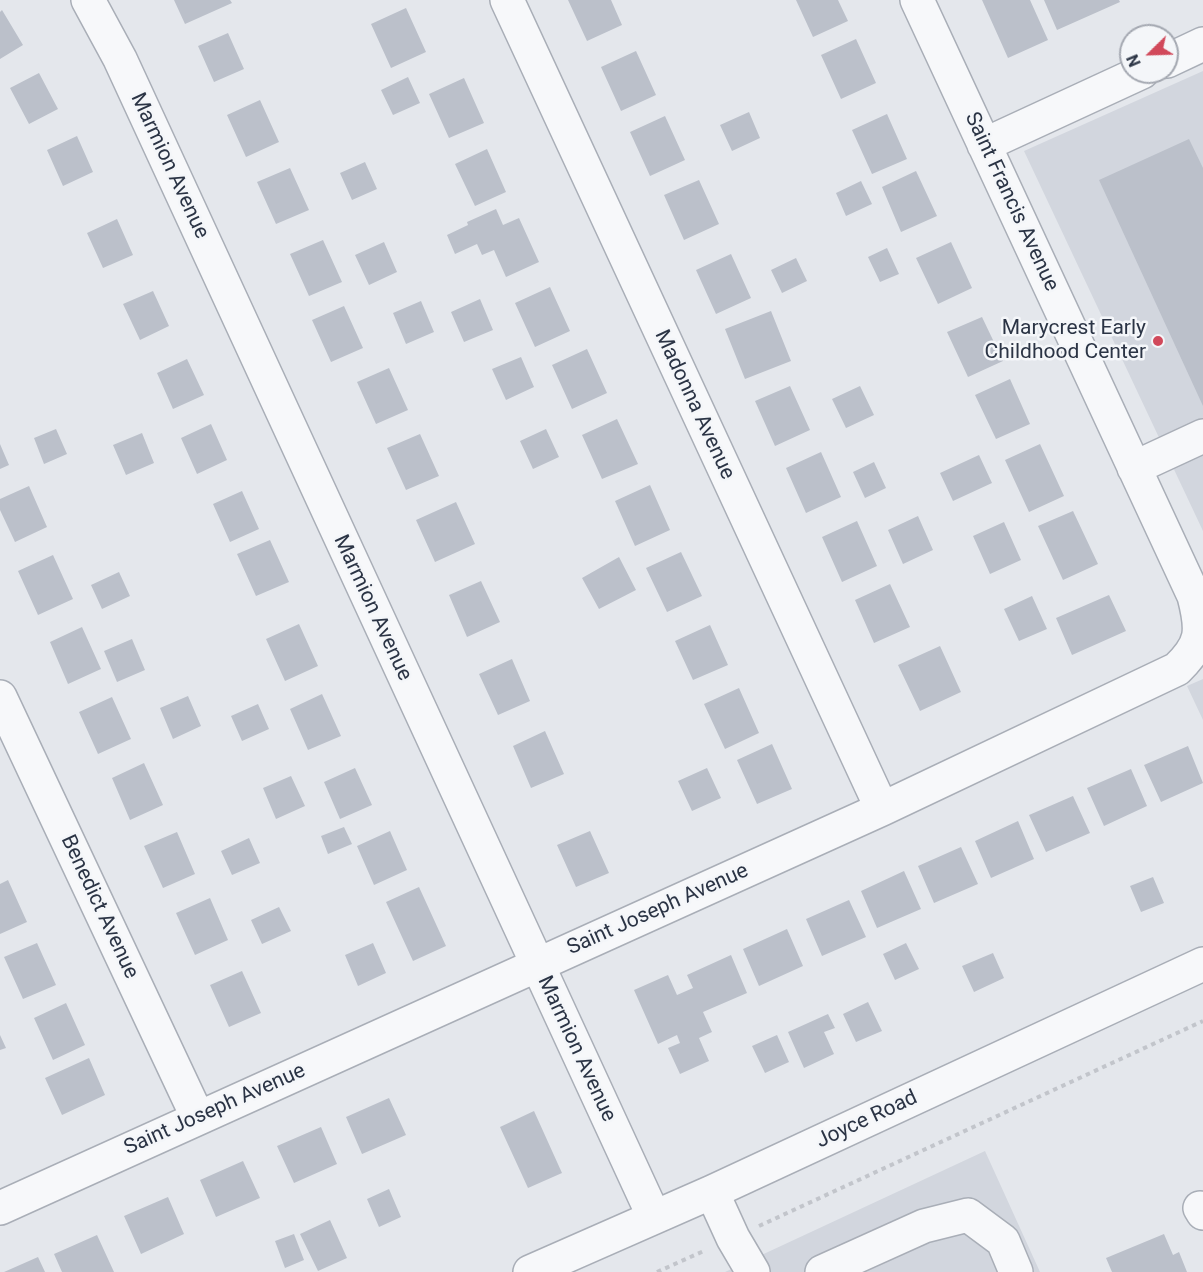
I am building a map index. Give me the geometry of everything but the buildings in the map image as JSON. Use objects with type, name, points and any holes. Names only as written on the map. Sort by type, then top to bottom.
[{"type":"street","name":"Marmion Avenue","points":[[88,0],[120,58],[654,1217]]},
{"type":"street","name":"Madonna Avenue","points":[[507,0],[882,809]]},
{"type":"street","name":"Saint Francis Avenue","points":[[917,0],[1194,596],[1202,636]]},
{"type":"street","points":[[1179,55],[1203,44]]},
{"type":"street","points":[[984,145],[1119,83]]},
{"type":"street","points":[[1134,468],[1203,436]]},
{"type":"street","name":"Saint Joseph Avenue","points":[[0,1208],[882,809],[1177,669],[1194,654],[1202,636]]},
{"type":"street","name":"Benedict Avenue","points":[[0,697],[198,1118]]},
{"type":"street","name":"Joyce Road","points":[[530,1272],[712,1192],[1203,964]]},
{"type":"street","points":[[712,1192],[733,1238],[753,1272]]},
{"type":"street","points":[[822,1272],[924,1226],[968,1215],[1003,1241],[1016,1272]]},
{"type":"path","points":[[657,1272],[1203,1021]]},
{"type":"shaded area","name":"Marycrest Early Childhood Center","points":[[1203,71],[1203,531],[1024,151],[1174,84],[1179,84],[1179,82]]},
{"type":"shaded area","points":[[1203,679],[1203,720],[1187,686]]},
{"type":"shaded area","points":[[985,1151],[1040,1272],[725,1272]]},
{"type":"place","name":"Marycrest Early Childhood Center","points":[[1158,341]]}]
